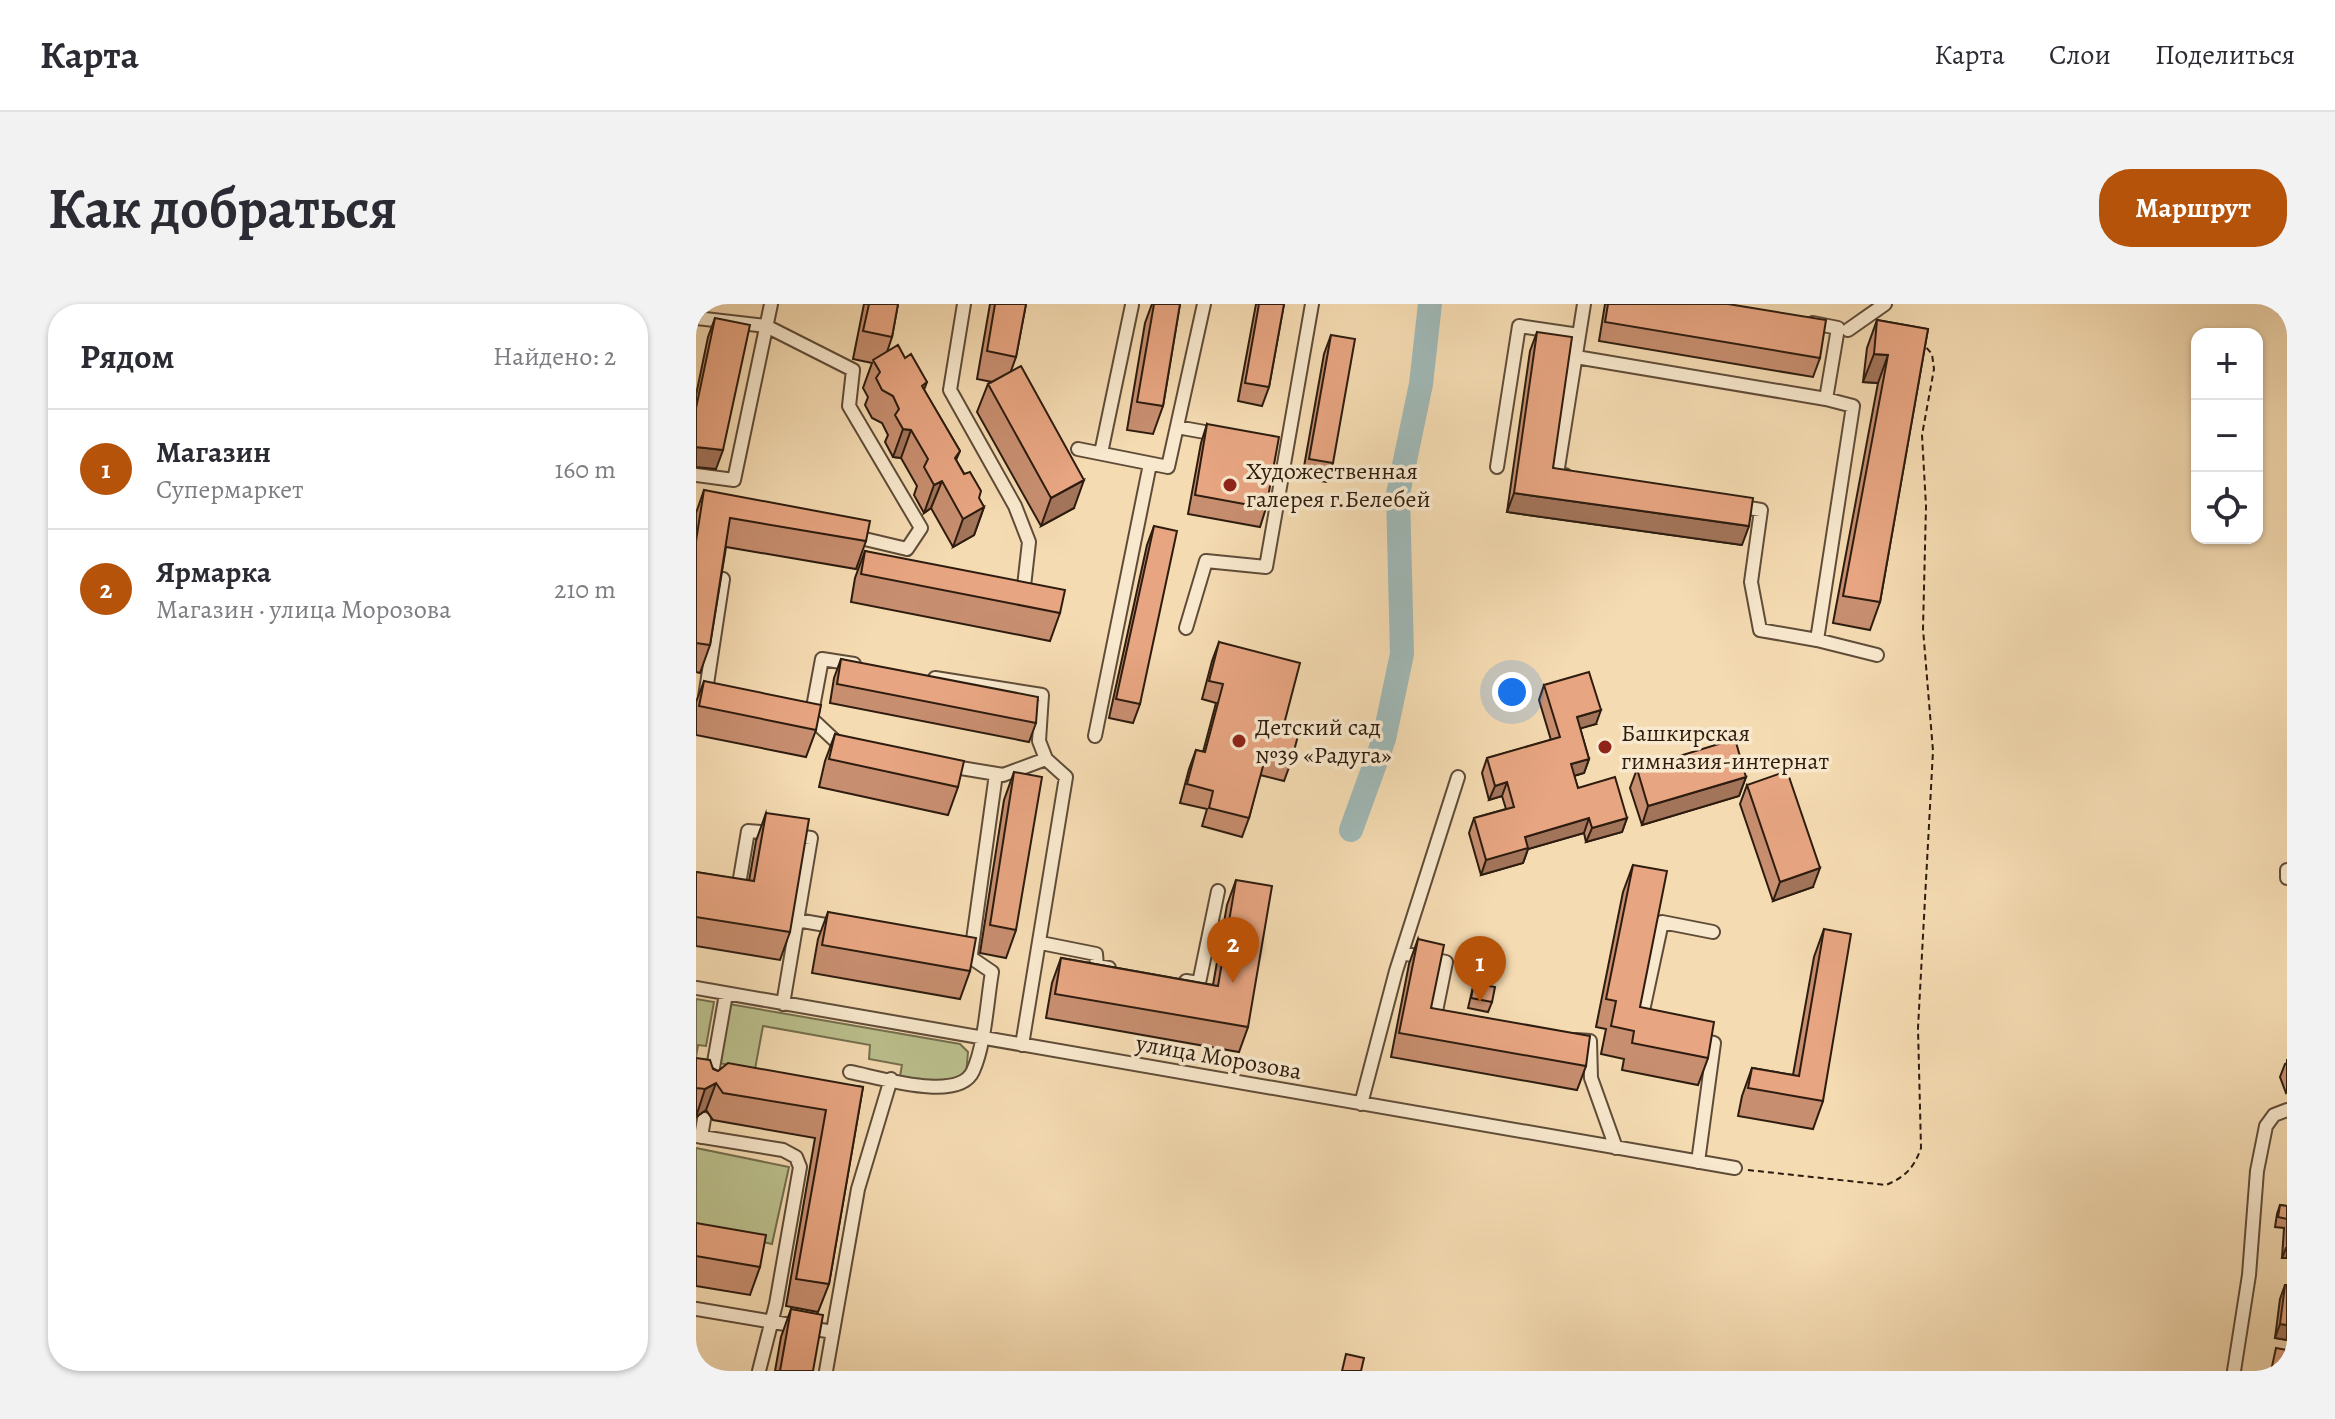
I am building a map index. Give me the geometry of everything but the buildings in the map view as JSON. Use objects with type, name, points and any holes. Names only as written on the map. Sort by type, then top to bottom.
[{"type":"street","points":[[730,495],[771,304]]},
{"type":"street","points":[[964,304],[950,390],[1015,506],[1029,542],[1022,601],[1006,598]]},
{"type":"street","points":[[1078,449],[1168,467],[1204,304]]},
{"type":"street","points":[[1186,628],[1206,561],[1266,567],[1312,304]]},
{"type":"street","points":[[1572,477],[1557,474],[1584,304]]},
{"type":"street","points":[[1793,320],[1843,329],[1885,304]]},
{"type":"street","points":[[1101,453],[1132,305]]},
{"type":"street","points":[[696,318],[766,326],[853,370],[849,406],[921,528],[907,549],[841,533]]},
{"type":"street","points":[[1497,467],[1519,326],[1579,335]]},
{"type":"street","points":[[1826,399],[1843,329]]},
{"type":"street","points":[[1576,357],[1853,406],[1817,640]]},
{"type":"street","points":[[1177,427],[1240,439]]},
{"type":"street","points":[[1271,445],[1287,448]]},
{"type":"street","points":[[1095,736],[1150,464]]},
{"type":"street","points":[[696,475],[734,480]]},
{"type":"street","points":[[1729,505],[1761,510],[1751,582],[1760,630],[1877,655]]},
{"type":"street","points":[[868,554],[870,539]]},
{"type":"street","points":[[720,702],[700,699],[723,579]]},
{"type":"street","points":[[811,718],[822,659],[869,667]]},
{"type":"street","points":[[916,674],[1042,695],[1039,741],[1046,759],[1066,777],[1022,1045]]},
{"type":"street","points":[[796,716],[811,718],[842,749],[857,751]]},
{"type":"street","points":[[934,764],[1003,775],[1046,759]]},
{"type":"street","points":[[970,957],[996,774]]},
{"type":"street","points":[[1361,1104],[1402,953],[1458,777]]},
{"type":"street","points":[[723,895],[737,899],[748,831],[811,838],[783,1004]]},
{"type":"street","points":[[2287,870],[2287,878]]},
{"type":"street","points":[[1170,978],[1199,983],[1218,891]]},
{"type":"street","points":[[797,920],[859,930]]},
{"type":"street","points":[[1654,1030],[1639,1027],[1662,922],[1713,932]]},
{"type":"street","points":[[1041,943],[1096,954],[1097,966],[1126,971]]},
{"type":"street","points":[[1402,953],[1446,962],[1433,1026],[1447,1028]]},
{"type":"street","points":[[850,1072],[944,1088],[957,1086],[974,1070],[992,972],[970,957],[955,954]]},
{"type":"street","name":"улица Морозова","points":[[696,988],[1735,1168]]},
{"type":"street","points":[[709,1090],[726,994]]},
{"type":"street","points":[[1684,1036],[1714,1043],[1698,1162]]},
{"type":"street","points":[[1565,1040],[1590,1041],[1591,1078],[1616,1148]]},
{"type":"street","points":[[696,1065],[713,1068]]},
{"type":"street","points":[[826,1371],[858,1189],[891,1079]]},
{"type":"street","points":[[2234,1371],[2249,1275],[2257,1171],[2266,1126],[2281,1113]]},
{"type":"street","points":[[704,1119],[699,1136],[783,1150],[799,1162],[780,1284],[759,1371]]},
{"type":"street","points":[[696,1309],[833,1332]]},
{"type":"path","points":[[1735,1168],[1886,1185],[1901,1178],[1915,1165],[1921,1148],[1918,1028],[1933,751],[1923,629],[1926,506],[1922,435],[1934,369],[1932,354],[1923,344]]},
{"type":"green space","points":[[696,999],[714,1002],[706,1046],[698,1045],[696,1057]]},
{"type":"green space","points":[[729,1004],[960,1044],[968,1052],[966,1074],[946,1084],[900,1076],[902,1065],[869,1059],[870,1045],[763,1026],[755,1069],[718,1063]]},
{"type":"green space","points":[[696,1148],[789,1167],[772,1244],[696,1227]]},
{"type":"waterway","points":[[1351,830],[1384,739],[1402,654],[1398,494],[1421,384],[1430,304]]},
{"type":"place","name":"Художественная галерея г.Белебей","points":[[1230,485]]},
{"type":"place","name":"Детский сад №39 «Радуга»","points":[[1239,741]]},
{"type":"place","name":"Башкирская гимназия-интернат","points":[[1605,747]]},
{"type":"place","name":"Ярмарка","points":[[1233,983]]},
{"type":"place","name":"Магазин","points":[[1480,1002]]}]
